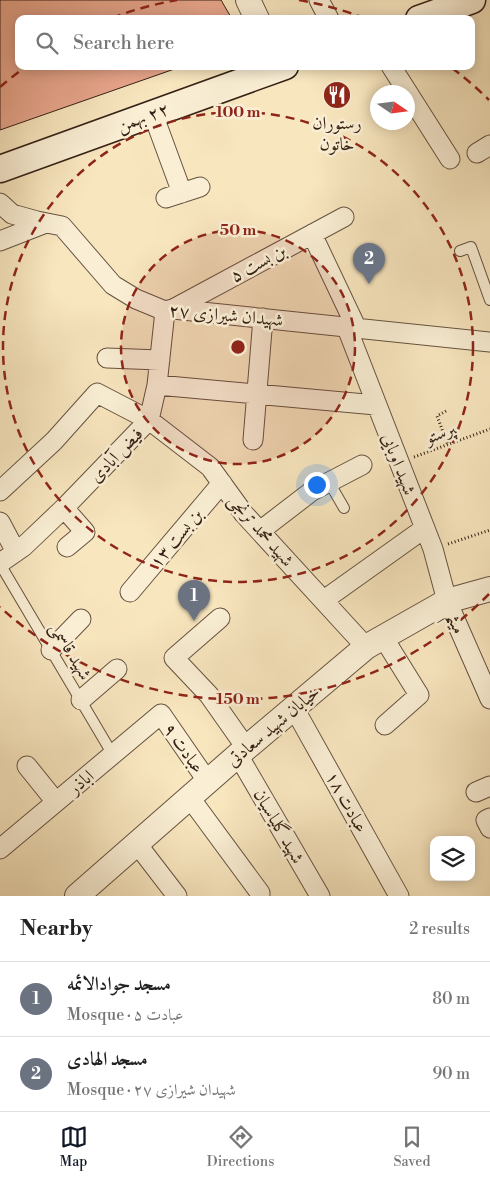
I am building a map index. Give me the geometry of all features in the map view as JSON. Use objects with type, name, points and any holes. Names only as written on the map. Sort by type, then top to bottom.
[{"type":"main road","points":[[430,15],[472,0]]},
{"type":"main road","name":"٢٢ بهمن","points":[[0,169],[273,70]]},
{"type":"street","points":[[248,0],[255,15]]},
{"type":"street","points":[[319,0],[327,15]]},
{"type":"street","points":[[395,70],[430,122],[450,158]]},
{"type":"street","points":[[153,114],[174,196],[200,188]]},
{"type":"street","name":"شهیدان شیرازی ۲۷","points":[[0,203],[12,214],[62,226],[113,285],[136,299],[169,310],[490,342]]},
{"type":"street","name":"بن بست ۵","points":[[169,310],[344,217]]},
{"type":"street","points":[[0,241],[46,223]]},
{"type":"street","name":"شهید اوبایی","points":[[312,234],[352,328],[376,405],[433,550],[447,601]]},
{"type":"street","name":"فیض آبادی","points":[[0,563],[23,548],[149,420],[157,385],[169,310]]},
{"type":"street","points":[[253,440],[263,318]]},
{"type":"street","points":[[107,358],[160,360]]},
{"type":"street","points":[[157,385],[376,405]]},
{"type":"street","name":"شهید محمد ترنجی","points":[[0,491],[54,441],[97,393],[149,420],[210,467],[244,514],[324,600],[374,642],[419,695],[385,725]]},
{"type":"street","points":[[260,531],[312,490],[362,465]]},
{"type":"street","name":"بن بست ۱۳","points":[[130,592],[222,483]]},
{"type":"street","points":[[64,508],[85,532],[67,547]]},
{"type":"street","points":[[0,522],[16,552]]},
{"type":"street","points":[[324,600],[425,528]]},
{"type":"street","name":"خیابان شهید سعادتی","points":[[77,896],[242,752],[374,642],[447,601],[490,589]]},
{"type":"street","name":"میثم","points":[[447,601],[490,700]]},
{"type":"street","name":"شهید گلیاسیان","points":[[220,618],[174,658],[210,695],[320,896]]},
{"type":"street","points":[[51,650],[81,619]]},
{"type":"street","points":[[81,700],[117,669]]},
{"type":"street","name":"عبادت ۱۸","points":[[294,708],[399,896]]},
{"type":"street","name":"اباذر","points":[[0,849],[161,714]]},
{"type":"street","name":"عبادت ۹","points":[[161,714],[208,782]]},
{"type":"street","points":[[27,766],[56,802]]},
{"type":"street","points":[[190,798],[260,893],[260,896]]},
{"type":"street","points":[[490,818],[486,820],[490,828]]},
{"type":"street","points":[[137,844],[177,896]]},
{"type":"lane","points":[[460,251],[470,247],[490,300],[490,308]]},
{"type":"lane","points":[[329,482],[344,508]]},
{"type":"lane","name":"شهید قاسمی","points":[[0,563],[113,755]]},
{"type":"path","points":[[446,411],[437,416],[448,445]]},
{"type":"path","name":"‍‍‍‍‍پرستو","points":[[399,463],[490,429]]},
{"type":"path","points":[[433,550],[490,530]]},
{"type":"building","points":[[0,0],[221,0],[230,15],[15,15],[15,70],[172,70],[0,130]]},
{"type":"place","name":"رستوران خاتون","points":[[337,95]]},
{"type":"place","name":"مسجد الهادی","points":[[369,284]]},
{"type":"place","name":"مسجد جوادالائمه","points":[[194,621]]}]
